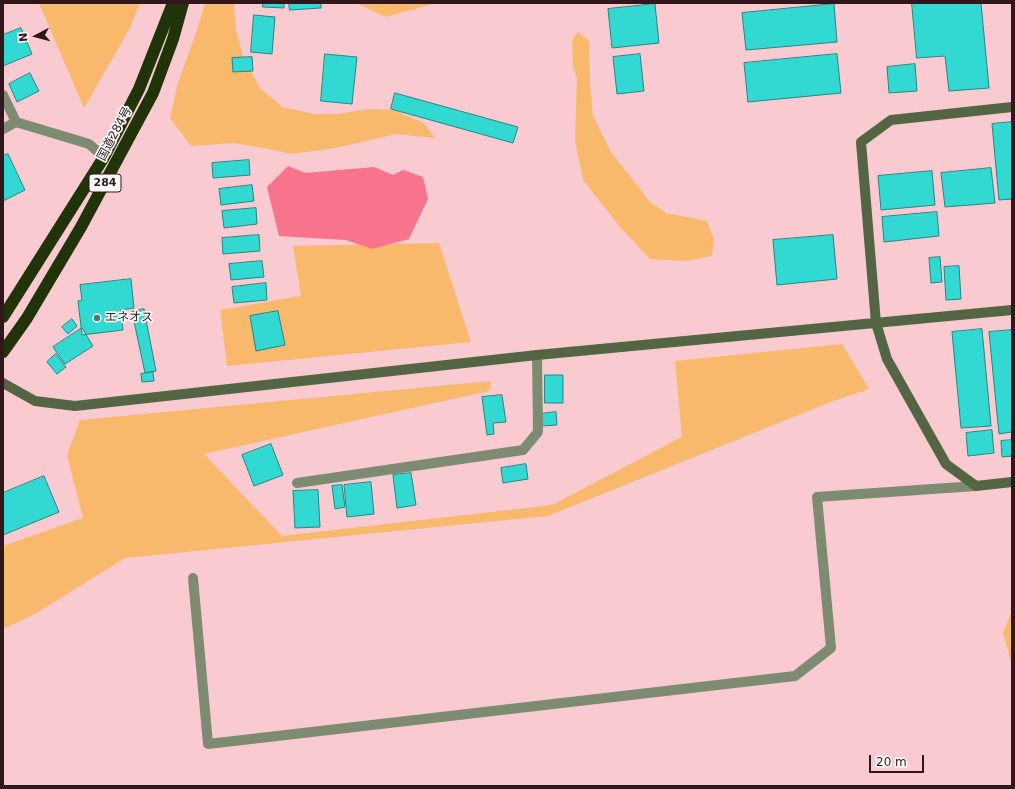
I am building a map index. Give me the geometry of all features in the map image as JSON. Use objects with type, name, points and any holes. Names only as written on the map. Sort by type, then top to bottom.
[{"type":"highway","name":"国道284号","points":[[3,317],[104,157],[139,89],[174,3]]},
{"type":"highway","name":"国道284号","points":[[3,352],[27,318],[81,227],[153,93],[173,39],[183,3]]},
{"type":"street","points":[[3,95],[16,122]]},
{"type":"street","points":[[976,486],[946,464],[887,359],[876,323],[861,142],[891,120],[1012,107]]},
{"type":"street","points":[[3,129],[16,122],[89,144],[104,157]]},
{"type":"street","points":[[3,383],[35,401],[75,406],[537,355],[1012,310]]},
{"type":"street","points":[[297,483],[523,450],[538,432],[537,355]]},
{"type":"street","points":[[193,578],[208,744],[795,676],[831,648],[817,497],[976,486],[1012,482]]},
{"type":"shaded area","points":[[39,3],[140,3],[130,28],[84,108]]},
{"type":"shaded area","points":[[205,3],[234,3],[236,30],[243,57],[260,88],[282,107],[314,114],[337,114],[369,109],[393,110],[424,123],[435,138],[396,134],[336,148],[291,154],[234,143],[191,146],[170,118],[178,83]]},
{"type":"shaded area","points":[[356,3],[435,3],[386,17]]},
{"type":"shaded area","points":[[578,32],[589,41],[590,85],[593,116],[611,152],[650,202],[666,213],[707,221],[714,239],[712,256],[685,261],[650,259],[620,227],[583,180],[575,140],[577,77],[573,68],[572,40]]},
{"type":"shaded area","points":[[288,166],[305,173],[374,167],[393,175],[403,170],[423,177],[428,199],[409,239],[372,249],[346,240],[279,236],[267,187]]},
{"type":"shaded area","points":[[439,243],[471,342],[227,366],[220,310],[301,296],[293,246]]},
{"type":"shaded area","points":[[842,344],[869,389],[833,401],[548,516],[125,558],[35,614],[3,629],[3,546],[83,518],[67,455],[80,420],[491,381],[489,391],[204,454],[282,536],[552,505],[682,437],[675,361]]},
{"type":"shaded area","points":[[1011,613],[1012,614],[1012,665],[1003,633]]},
{"type":"building","points":[[263,3],[284,3],[284,8],[263,7]]},
{"type":"building","points":[[289,3],[321,3],[321,8],[290,10]]},
{"type":"building","points":[[912,3],[981,3],[989,88],[949,91],[945,56],[917,58]]},
{"type":"building","points":[[655,4],[659,43],[612,48],[608,9]]},
{"type":"building","points":[[834,4],[837,42],[746,50],[742,13]]},
{"type":"building","points":[[254,15],[275,17],[272,54],[251,52]]},
{"type":"building","points":[[21,28],[32,54],[3,66],[3,35]]},
{"type":"building","points":[[325,54],[357,57],[352,104],[321,101]]},
{"type":"building","points":[[640,54],[644,91],[617,94],[613,57]]},
{"type":"building","points":[[837,54],[841,93],[748,102],[744,63]]},
{"type":"building","points":[[252,57],[253,71],[233,72],[232,58]]},
{"type":"building","points":[[915,64],[917,91],[889,93],[887,67]]},
{"type":"building","points":[[30,73],[39,91],[17,102],[9,84]]},
{"type":"building","points":[[395,93],[518,127],[513,143],[391,109]]},
{"type":"building","points":[[1012,122],[1012,199],[999,200],[992,124]]},
{"type":"building","points":[[8,154],[25,190],[3,201],[3,156]]},
{"type":"building","points":[[249,160],[250,175],[213,178],[212,163]]},
{"type":"building","points":[[991,168],[995,203],[945,207],[941,173]]},
{"type":"building","points":[[932,171],[935,205],[881,210],[878,176]]},
{"type":"building","points":[[252,185],[254,201],[221,205],[219,189]]},
{"type":"building","points":[[256,208],[257,224],[224,228],[222,211]]},
{"type":"building","points":[[937,212],[939,236],[884,242],[882,217]]},
{"type":"building","points":[[259,235],[260,251],[223,254],[222,238]]},
{"type":"building","points":[[833,235],[837,279],[777,285],[773,240]]},
{"type":"building","points":[[940,257],[942,282],[931,283],[929,258]]},
{"type":"building","points":[[262,261],[264,277],[231,280],[229,264]]},
{"type":"building","points":[[959,266],[961,299],[946,300],[944,267]]},
{"type":"building","points":[[131,279],[134,308],[121,310],[123,330],[82,335],[78,301],[82,300],[80,285]]},
{"type":"building","points":[[266,283],[267,300],[234,303],[232,287]]},
{"type":"building","points":[[144,309],[156,371],[145,373],[132,312]]},
{"type":"building","points":[[278,311],[285,345],[256,351],[250,316]]},
{"type":"building","points":[[72,319],[77,326],[68,334],[62,327]]},
{"type":"building","points":[[82,328],[93,346],[65,364],[53,347]]},
{"type":"building","points":[[982,329],[991,426],[961,428],[952,332]]},
{"type":"building","points":[[1012,330],[1012,432],[999,434],[989,332]]},
{"type":"building","points":[[56,354],[66,367],[57,374],[47,362]]},
{"type":"building","points":[[153,372],[154,381],[142,382],[141,374]]},
{"type":"building","points":[[545,375],[563,375],[563,403],[545,403]]},
{"type":"building","points":[[502,395],[506,422],[493,423],[494,434],[487,435],[482,397]]},
{"type":"building","points":[[556,412],[557,425],[542,426],[540,414]]},
{"type":"building","points":[[992,430],[994,453],[968,456],[966,433]]},
{"type":"building","points":[[1012,440],[1012,456],[1002,457],[1001,441]]},
{"type":"building","points":[[271,444],[283,475],[254,486],[242,455]]},
{"type":"building","points":[[526,464],[528,479],[503,483],[501,468]]},
{"type":"building","points":[[411,473],[416,505],[397,508],[393,475]]},
{"type":"building","points":[[44,476],[59,512],[3,535],[3,493]]},
{"type":"building","points":[[371,482],[374,514],[347,517],[344,485]]},
{"type":"building","points":[[342,485],[345,507],[335,509],[332,486]]},
{"type":"building","points":[[318,490],[320,527],[295,528],[293,491]]},
{"type":"place","name":"エネオス","points":[[97,318]]}]
